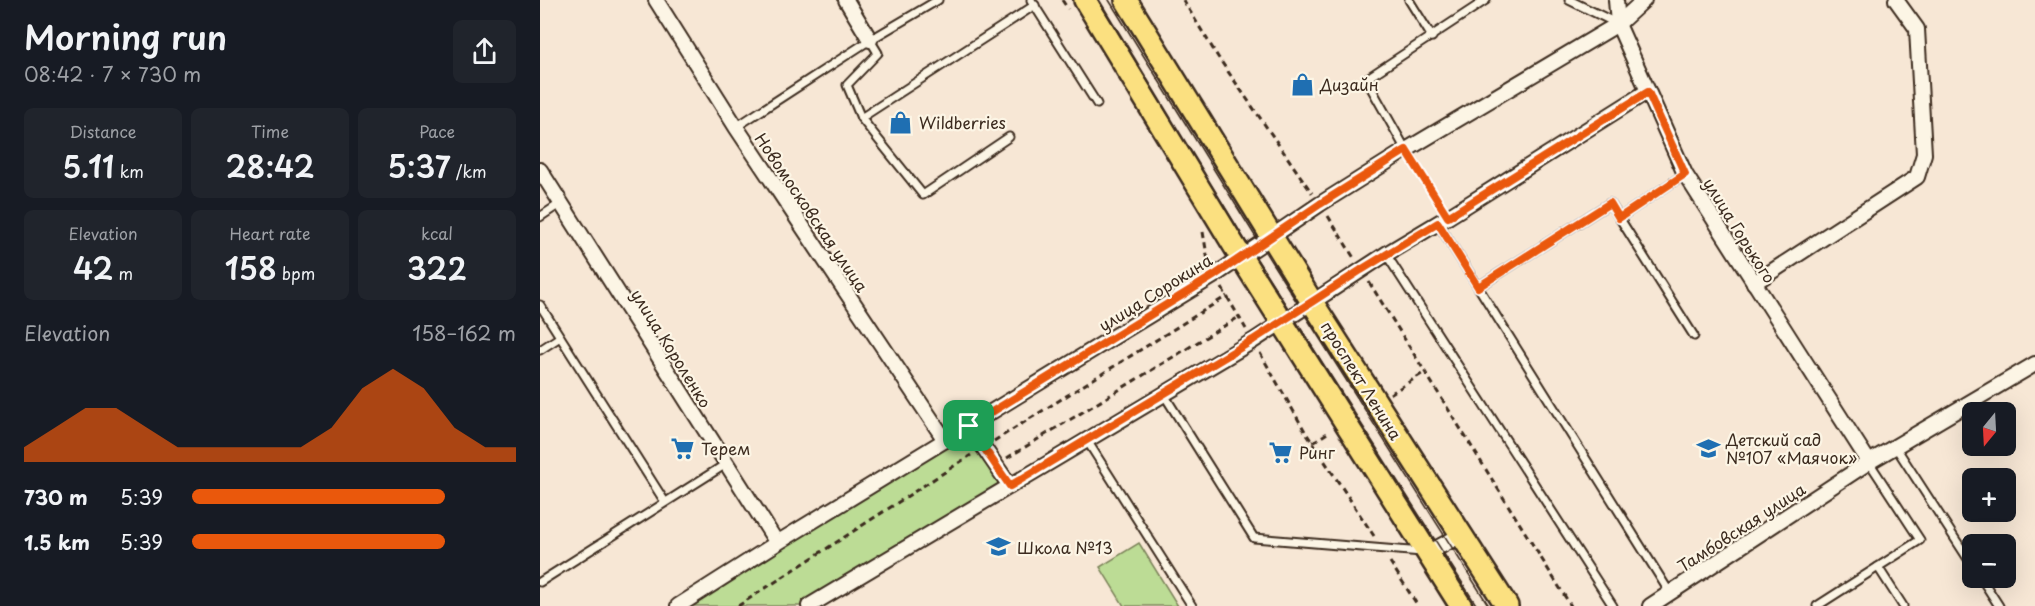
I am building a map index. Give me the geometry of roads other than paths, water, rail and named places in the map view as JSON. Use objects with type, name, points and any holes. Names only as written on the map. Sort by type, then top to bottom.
[{"type":"main road","points":[[1085,0],[1241,257],[1461,606]]},
{"type":"main road","name":"проспект Ленина","points":[[1126,0],[1312,302],[1507,606]]},
{"type":"street","name":"Новомосковская улица","points":[[656,0],[736,127],[945,440]]},
{"type":"street","points":[[846,0],[870,40]]},
{"type":"street","name":"улица Горького","points":[[1616,0],[1618,24],[1685,174],[1869,462]]},
{"type":"street","name":"улица Сорокина","points":[[678,606],[1215,275],[1320,204],[1406,150],[1618,24],[1644,0]]},
{"type":"street","points":[[1754,283],[1917,177],[1924,154],[1917,29],[1896,0]]},
{"type":"street","points":[[809,606],[1253,340],[1386,254],[1648,92]]},
{"type":"street","name":"улица Короленко","points":[[540,170],[777,543]]},
{"type":"street","name":"Тамбовская улица","points":[[1652,606],[1869,462],[2035,364]]},
{"type":"street","points":[[969,426],[1010,486]]},
{"type":"street","points":[[1428,553],[1461,535]]},
{"type":"lane","points":[[736,127],[870,40],[938,0]]},
{"type":"lane","points":[[1409,0],[1432,37]]},
{"type":"lane","points":[[1406,150],[1366,79],[1486,0]]},
{"type":"lane","points":[[1569,0],[1618,24]]},
{"type":"lane","points":[[861,118],[1033,3],[1097,104]]},
{"type":"lane","points":[[870,40],[878,53],[847,85],[861,118],[923,195],[1009,137]]},
{"type":"lane","points":[[1619,218],[1685,174]]},
{"type":"lane","points":[[540,217],[561,203]]},
{"type":"lane","points":[[1478,287],[1610,203],[1694,336]]},
{"type":"lane","points":[[1443,220],[1478,287],[1670,593]]},
{"type":"lane","points":[[1386,254],[1613,606]]},
{"type":"lane","points":[[540,305],[665,502]]},
{"type":"lane","points":[[540,350],[560,337]]},
{"type":"lane","points":[[1163,393],[1254,538],[1428,553]]},
{"type":"lane","points":[[1086,439],[1192,606]]},
{"type":"lane","points":[[1895,446],[1962,550]]},
{"type":"lane","points":[[1817,606],[1920,540],[1869,462]]},
{"type":"lane","points":[[540,582],[726,464]]},
{"type":"lane","points":[[1878,567],[1903,606]]},
{"type":"lane","points":[[1987,588],[1999,606]]},
{"type":"tram line","points":[[1098,0],[1251,250],[1477,606]]},
{"type":"tram line","points":[[1109,0],[1489,606]]},
{"type":"place","name":"Дизайн","points":[[1302,84]]},
{"type":"place","name":"Wildberries","points":[[901,122]]},
{"type":"place","name":"Терем","points":[[683,448]]},
{"type":"place","name":"Детский сад №107 «Маячок»","points":[[1708,448]]},
{"type":"place","name":"Ринг","points":[[1281,452]]},
{"type":"place","name":"Школа №13","points":[[999,547]]}]
